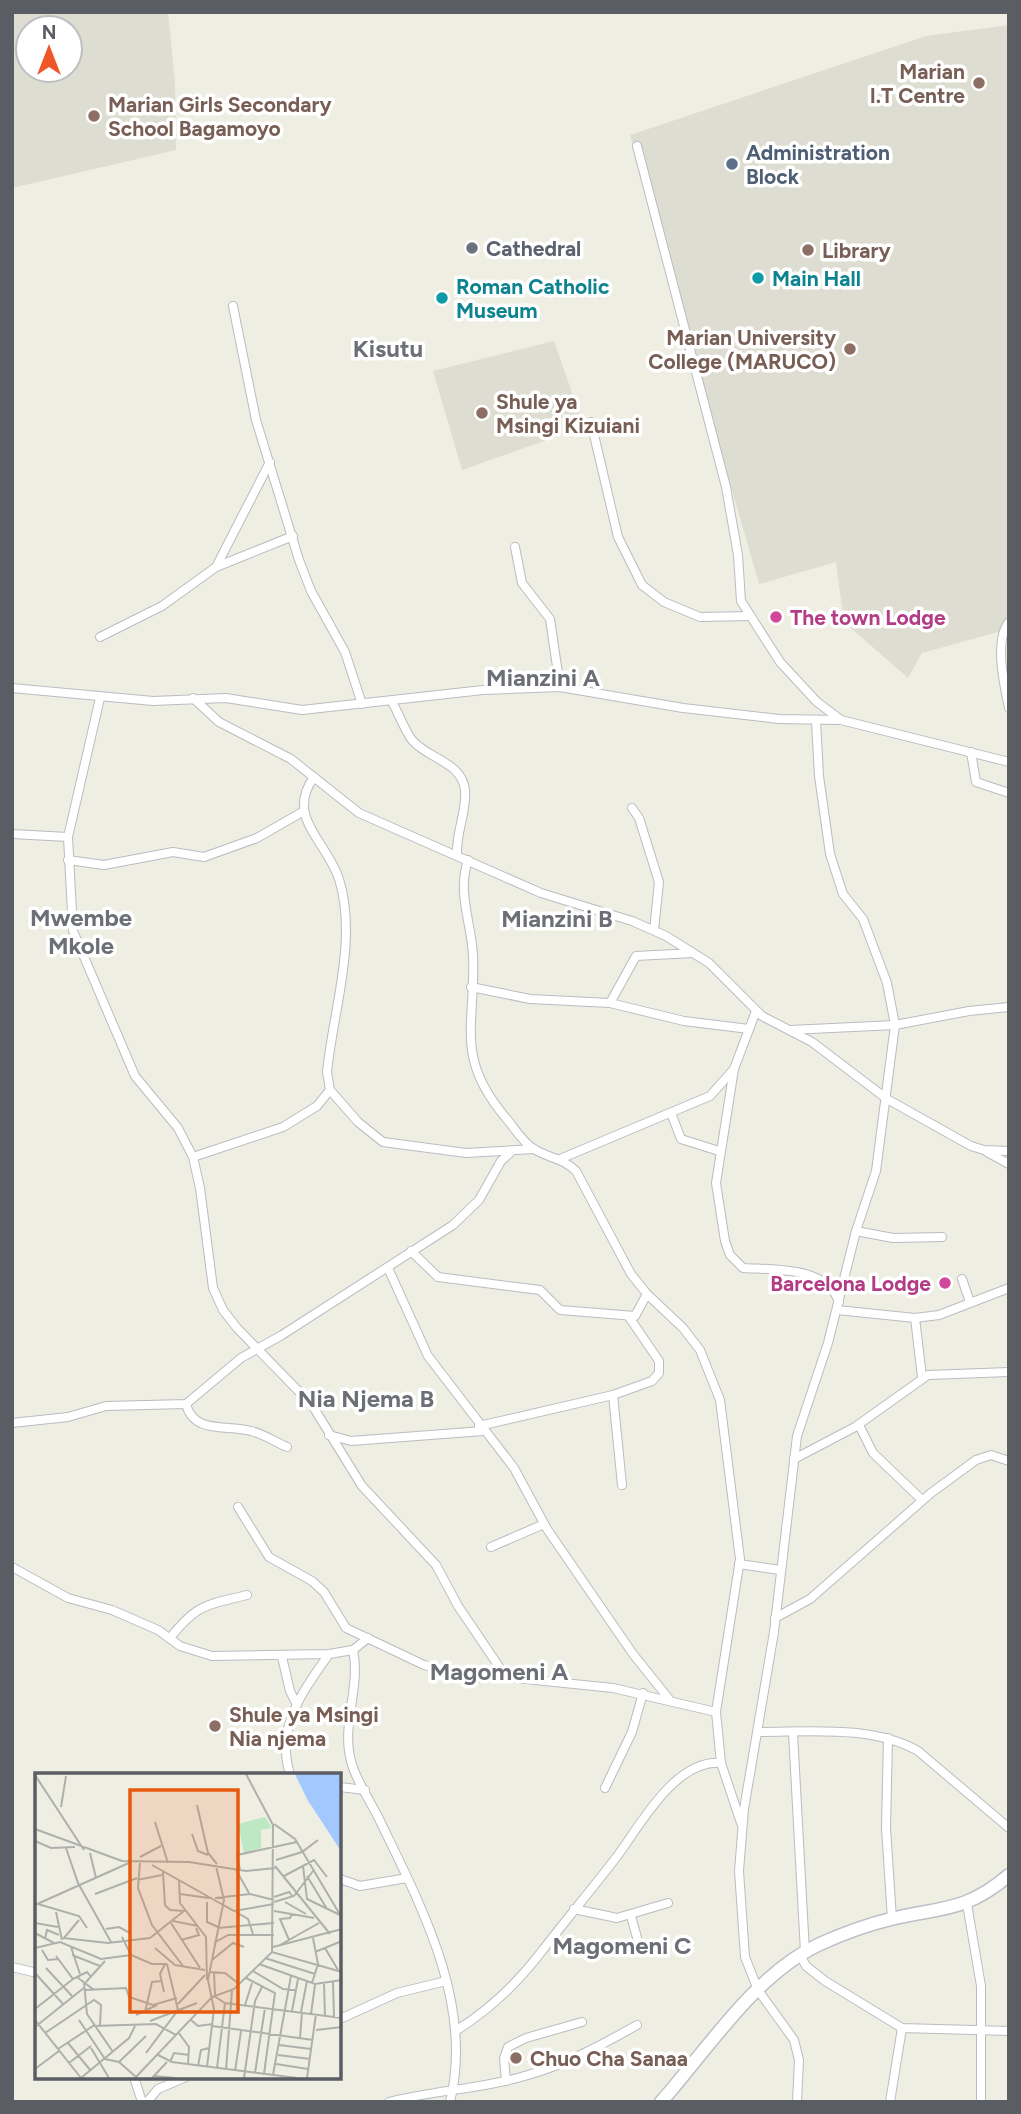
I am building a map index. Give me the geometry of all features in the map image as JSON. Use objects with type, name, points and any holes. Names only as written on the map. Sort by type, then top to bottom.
[{"type":"main road","points":[[661,2102],[778,1969],[850,1931],[892,1919],[967,1904],[1009,1875]]},
{"type":"street","points":[[637,146],[689,356],[726,487],[738,555],[738,592],[780,662],[817,702],[841,720]]},
{"type":"street","points":[[233,306],[249,388],[293,536],[311,591],[340,642],[362,704]]},
{"type":"street","points":[[591,422],[618,537],[642,585],[664,602],[701,617],[750,616]]},
{"type":"street","points":[[216,567],[270,462]]},
{"type":"street","points":[[100,637],[162,606],[216,567],[293,536]]},
{"type":"street","points":[[515,547],[522,583],[550,619],[560,687]]},
{"type":"street","points":[[1009,622],[1003,629],[1002,641],[1009,708]]},
{"type":"street","points":[[12,688],[153,701],[226,698],[302,710],[483,690],[560,687],[683,708],[816,721],[841,720],[1009,762]]},
{"type":"street","points":[[100,698],[68,838],[73,931],[81,956],[135,1076],[178,1128],[193,1157],[200,1188],[213,1288],[223,1310],[256,1349],[312,1405],[362,1486],[436,1565],[458,1606],[506,1677]]},
{"type":"street","points":[[193,698],[219,722],[291,759],[359,813],[541,893],[654,930],[693,953],[728,979],[756,1011],[812,1042],[887,1099],[938,1129],[1009,1164]]},
{"type":"street","points":[[392,702],[411,738],[432,756],[456,769],[462,778],[465,799],[457,854]]},
{"type":"street","points":[[796,2102],[799,2060],[794,2040],[758,1990],[750,1974],[742,1939],[739,1871],[743,1827],[775,1618],[800,1419],[838,1306],[856,1231],[876,1171],[895,1026],[887,983],[863,919],[843,894],[830,854],[819,776],[816,721]]},
{"type":"street","points":[[971,752],[976,782],[1009,793]]},
{"type":"street","points":[[314,777],[303,795],[303,811],[339,880],[343,912],[344,949],[327,1072],[330,1090],[365,1129],[383,1142],[446,1152],[510,1153],[534,1149]]},
{"type":"street","points":[[632,808],[639,818],[659,882],[654,930]]},
{"type":"street","points":[[68,860],[104,865],[173,852],[204,857],[257,838],[303,811]]},
{"type":"street","points":[[12,834],[68,838]]},
{"type":"street","points":[[468,859],[463,887],[473,953],[471,1055],[476,1073],[494,1103],[534,1149],[560,1159],[576,1171],[631,1273],[647,1294],[691,1337],[720,1400],[733,1490],[739,1564],[716,1713],[721,1763],[743,1827]]},
{"type":"street","points":[[610,1003],[636,956],[693,953]]},
{"type":"street","points":[[471,987],[530,999],[610,1003],[684,1021],[750,1030]]},
{"type":"street","points":[[790,1030],[895,1026],[969,1011],[1009,1007]]},
{"type":"street","points":[[756,1011],[734,1069],[719,1151],[718,1195],[725,1241],[735,1263],[743,1268],[817,1276],[834,1290],[838,1306]]},
{"type":"street","points":[[560,1159],[704,1101],[734,1069]]},
{"type":"street","points":[[193,1157],[284,1127],[317,1106],[330,1090]]},
{"type":"street","points":[[671,1113],[681,1139],[719,1151]]},
{"type":"street","points":[[984,1150],[1009,1152]]},
{"type":"street","points":[[12,1423],[81,1414],[106,1406],[186,1404],[230,1366],[388,1268],[466,1215],[510,1153]]},
{"type":"street","points":[[856,1231],[893,1238],[942,1237]]},
{"type":"street","points":[[411,1251],[438,1277],[540,1290],[560,1310],[629,1317],[640,1312],[647,1294]]},
{"type":"street","points":[[388,1268],[428,1356],[481,1429],[514,1468],[544,1524],[633,1654],[669,1699]]},
{"type":"street","points":[[962,1279],[971,1302]]},
{"type":"street","points":[[838,1306],[915,1318],[939,1315],[1009,1288]]},
{"type":"street","points":[[329,1435],[351,1441],[481,1429],[613,1395],[652,1381],[660,1368],[656,1356],[642,1340],[629,1317]]},
{"type":"street","points":[[915,1318],[922,1377]]},
{"type":"street","points":[[794,1459],[859,1425],[922,1377],[1009,1372]]},
{"type":"street","points":[[613,1395],[622,1485]]},
{"type":"street","points":[[186,1404],[191,1417],[202,1424],[247,1429],[287,1447]]},
{"type":"street","points":[[859,1425],[873,1453],[922,1500]]},
{"type":"street","points":[[775,1618],[810,1599],[922,1500],[981,1457],[995,1456],[1009,1461]]},
{"type":"street","points":[[238,1507],[273,1560],[312,1581],[324,1592],[340,1621],[368,1638],[442,1671],[477,1678],[506,1677],[643,1693],[716,1713]]},
{"type":"street","points":[[491,1548],[544,1524]]},
{"type":"street","points":[[739,1564],[779,1570]]},
{"type":"street","points":[[12,1567],[68,1598],[112,1610],[170,1638],[180,1646],[212,1656],[282,1657],[329,1654],[354,1650],[368,1638]]},
{"type":"street","points":[[170,1638],[187,1617],[200,1607],[247,1595]]},
{"type":"street","points":[[354,1650],[357,1677],[349,1746],[355,1773],[408,1878],[446,1981],[457,2030],[454,2088],[450,2102]]},
{"type":"street","points":[[290,1773],[285,1747],[296,1703],[329,1654]]},
{"type":"street","points":[[282,1657],[290,1691],[296,1703]]},
{"type":"street","points":[[605,1787],[632,1732],[643,1693]]},
{"type":"street","points":[[758,1732],[863,1732],[888,1738],[918,1751],[1009,1828]]},
{"type":"street","points":[[793,1733],[803,1954],[806,1966],[825,1981],[902,2028],[1009,2031]]},
{"type":"street","points":[[888,1738],[886,1828],[892,1919]]},
{"type":"street","points":[[457,2030],[489,2007],[522,1974],[617,1856],[654,1802],[697,1767],[721,1763]]},
{"type":"street","points":[[341,1787],[365,1790]]},
{"type":"street","points":[[341,1880],[360,1886],[408,1878]]},
{"type":"street","points":[[574,1909],[609,1918],[631,1916],[668,1903]]},
{"type":"street","points":[[967,1904],[979,1962],[981,2102]]},
{"type":"street","points":[[631,1916],[641,1952]]},
{"type":"street","points":[[12,1967],[35,1973]]},
{"type":"street","points":[[341,2019],[397,1993],[446,1981]]},
{"type":"street","points":[[506,2081],[504,2058],[508,2047],[526,2038],[582,2022]]},
{"type":"street","points":[[389,2102],[454,2088],[506,2081],[559,2065],[636,2025]]},
{"type":"street","points":[[891,2102],[896,2052],[902,2028]]},
{"type":"street","points":[[135,2079],[145,2102],[158,2089],[181,2079]]},
{"type":"shaded area","name":"Marian Girls Secondary School Bagamoyo","points":[[12,12],[168,12],[175,82],[176,150],[12,188]]},
{"type":"shaded area","name":"Marian University College (MARUCO)","points":[[1009,25],[1009,629],[922,653],[908,678],[844,622],[836,562],[759,584],[630,135],[926,36]]},
{"type":"shaded area","points":[[554,341],[584,427],[462,470],[433,371]]},
{"type":"place","name":"Marian I.T Centre","points":[[979,83]]},
{"type":"place","name":"Marian Girls Secondary School Bagamoyo","points":[[94,116]]},
{"type":"place","name":"Administration Block","points":[[732,164]]},
{"type":"place","name":"Cathedral","points":[[472,248]]},
{"type":"place","name":"Library","points":[[808,250]]},
{"type":"place","name":"Main Hall","points":[[758,278]]},
{"type":"place","name":"Roman Catholic Museum","points":[[442,298]]},
{"type":"place","name":"Marian University College (MARUCO)","points":[[850,349]]},
{"type":"place","name":"Shule ya Msingi Kizuiani","points":[[482,413]]},
{"type":"place","name":"The town Lodge","points":[[776,617]]},
{"type":"place","name":"Barcelona Lodge","points":[[945,1283]]},
{"type":"place","name":"Shule ya Msingi Nia njema","points":[[215,1726]]},
{"type":"place","name":"Chuo Cha Sanaa","points":[[516,2058]]},
{"type":"district","name":"Kisutu","points":[[388,348]]},
{"type":"district","name":"Mianzini A","points":[[543,677]]},
{"type":"district","name":"Mianzini B","points":[[557,918]]},
{"type":"district","name":"Mwembe Mkole","points":[[81,931]]},
{"type":"district","name":"Nia Njema B","points":[[366,1398]]},
{"type":"district","name":"Magomeni A","points":[[499,1671]]},
{"type":"district","name":"Magomeni C","points":[[622,1945]]}]
